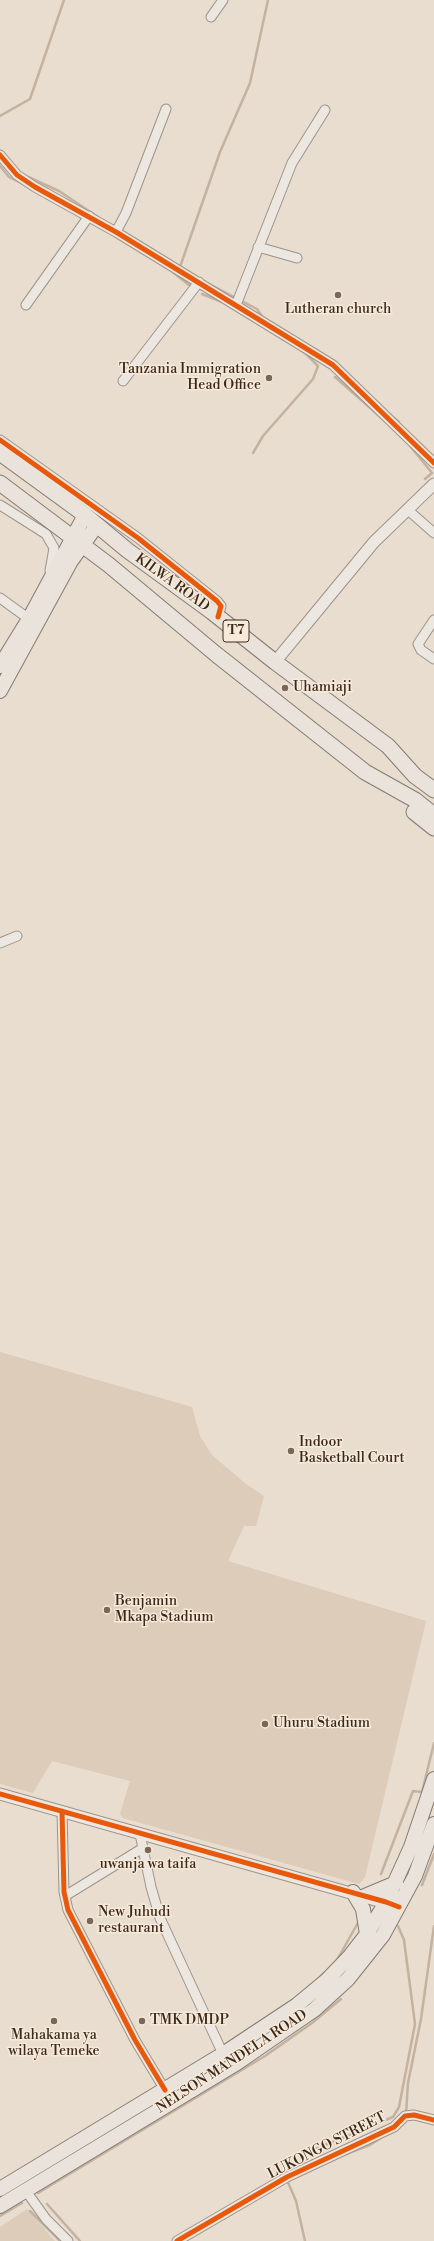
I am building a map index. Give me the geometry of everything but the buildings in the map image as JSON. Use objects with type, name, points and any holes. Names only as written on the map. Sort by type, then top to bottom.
[{"type":"highway","name":"KILWA ROAD","points":[[0,453],[85,515],[127,550],[388,746],[416,776],[434,790]]},
{"type":"highway","name":"KILWA ROAD","points":[[0,483],[97,556],[216,655],[365,772],[415,800],[434,815]]},
{"type":"highway","name":"T7","points":[[388,746],[434,781]]},
{"type":"highway","name":"T7","points":[[365,772],[434,828]]},
{"type":"main road","points":[[0,666],[29,619],[46,586],[78,541],[85,515]]},
{"type":"main road","points":[[0,691],[65,561],[57,525]]},
{"type":"main road","points":[[78,541],[98,525]]},
{"type":"main road","points":[[65,561],[86,555],[97,556]]},
{"type":"main road","name":"NELSON MANDELA ROAD","points":[[0,2206],[237,2063],[314,2010],[348,1979],[369,1955],[393,1904],[396,1883],[411,1847],[434,1779]]},
{"type":"main road","name":"NELSON MANDELA ROAD","points":[[0,2190],[223,2054],[297,2005],[326,1980],[350,1956],[415,1876],[434,1824]]},
{"type":"main road","points":[[367,1934],[359,1894],[396,1883]]},
{"type":"street","points":[[211,17],[223,0]]},
{"type":"street","points":[[116,232],[126,213],[166,109]]},
{"type":"street","points":[[236,305],[292,163],[325,110]]},
{"type":"street","points":[[0,155],[17,175],[116,232],[333,365],[434,463]]},
{"type":"street","points":[[26,305],[89,216]]},
{"type":"street","points":[[258,248],[296,258]]},
{"type":"street","points":[[123,381],[199,282]]},
{"type":"street","points":[[0,440],[138,538],[217,601],[220,606],[218,617]]},
{"type":"street","points":[[275,662],[374,542],[434,484]]},
{"type":"street","points":[[0,505],[46,534],[50,540],[54,548],[46,586]]},
{"type":"street","points":[[408,510],[434,533]]},
{"type":"street","points":[[0,598],[29,619]]},
{"type":"street","points":[[434,620],[418,644],[421,650],[434,659]]},
{"type":"street","points":[[0,942],[17,936]]},
{"type":"street","points":[[0,1794],[393,1904]]},
{"type":"street","points":[[62,1811],[65,1896],[68,1910],[76,1929],[135,2040],[165,2090]]},
{"type":"street","points":[[140,1834],[151,1887],[160,1918],[223,2054]]},
{"type":"street","points":[[65,1896],[143,1848]]},
{"type":"street","name":"LUKONGO STREET","points":[[177,2241],[287,2177],[394,2126],[402,2118],[414,2115],[434,2120]]},
{"type":"street","points":[[26,2190],[46,2219],[68,2241]]},
{"type":"shaded area","points":[[0,1352],[192,1407],[200,1436],[212,1455],[246,1484],[264,1496],[256,1526],[244,1526],[228,1561],[426,1621],[365,1877],[359,1884],[123,1818],[120,1814],[130,1781],[52,1761],[33,1793],[0,1784]]},
{"type":"shaded area","points":[[27,2209],[55,2241],[0,2241],[0,2227]]},
{"type":"waterway","points":[[0,116],[30,99],[64,0]]},
{"type":"waterway","points":[[180,267],[220,152],[250,83],[268,0]]},
{"type":"waterway","points":[[0,166],[9,177],[25,185]]},
{"type":"waterway","points":[[26,176],[59,191],[98,217]]},
{"type":"waterway","points":[[174,273],[189,285]]},
{"type":"waterway","points":[[211,285],[257,309],[264,319]]},
{"type":"waterway","points":[[202,294],[222,302]]},
{"type":"waterway","points":[[253,453],[263,436],[313,379],[318,366],[303,351]]},
{"type":"waterway","points":[[335,377],[385,421]]},
{"type":"waterway","points":[[387,412],[399,422]]},
{"type":"waterway","points":[[411,447],[432,473],[425,479]]},
{"type":"waterway","points":[[381,1874],[413,1791],[422,1792],[434,1743]]},
{"type":"waterway","points":[[422,1885],[434,1854]]},
{"type":"waterway","points":[[337,1960],[359,1921]]},
{"type":"waterway","points":[[308,2152],[393,2117],[399,2107],[415,2024],[404,1940],[398,1926]]},
{"type":"waterway","points":[[406,2114],[408,2083],[421,2019],[434,1926]]},
{"type":"waterway","points":[[316,1981],[324,1973]]},
{"type":"waterway","points":[[38,2193],[265,2056],[312,2023],[341,1999]]},
{"type":"waterway","points":[[346,2154],[370,2145],[384,2136]]},
{"type":"waterway","points":[[287,2180],[296,2201],[305,2241]]},
{"type":"waterway","points":[[0,2216],[22,2203]]},
{"type":"waterway","points":[[47,2204],[80,2241]]},
{"type":"waterway","points":[[30,2211],[60,2241]]},
{"type":"cycle path","points":[[0,155],[17,175],[35,187],[116,232],[333,365],[434,463]]},
{"type":"cycle path","points":[[0,440],[138,538],[217,601],[221,606],[218,617]]},
{"type":"cycle path","points":[[0,1794],[386,1902],[399,1907]]},
{"type":"cycle path","points":[[62,1811],[64,1892],[68,1910],[135,2040],[165,2090]]},
{"type":"cycle path","points":[[177,2241],[287,2177],[394,2127],[405,2116],[414,2115],[434,2120]]},
{"type":"place","name":"Lutheran church","points":[[338,295]]},
{"type":"place","name":"Tanzania Immigration Head Office","points":[[269,378]]},
{"type":"place","name":"Uhamiaji","points":[[285,688]]},
{"type":"place","name":"Indoor Basketball Court","points":[[291,1451]]},
{"type":"place","name":"Benjamin Mkapa Stadium","points":[[107,1610]]},
{"type":"place","name":"Uhuru Stadium","points":[[265,1724]]},
{"type":"place","name":"uwanja wa taifa","points":[[148,1850]]},
{"type":"place","name":"New Juhudi restaurant","points":[[90,1921]]},
{"type":"place","name":"Mahakama ya wilaya Temeke","points":[[54,2021]]},
{"type":"place","name":"TMK DMDP","points":[[142,2021]]}]
